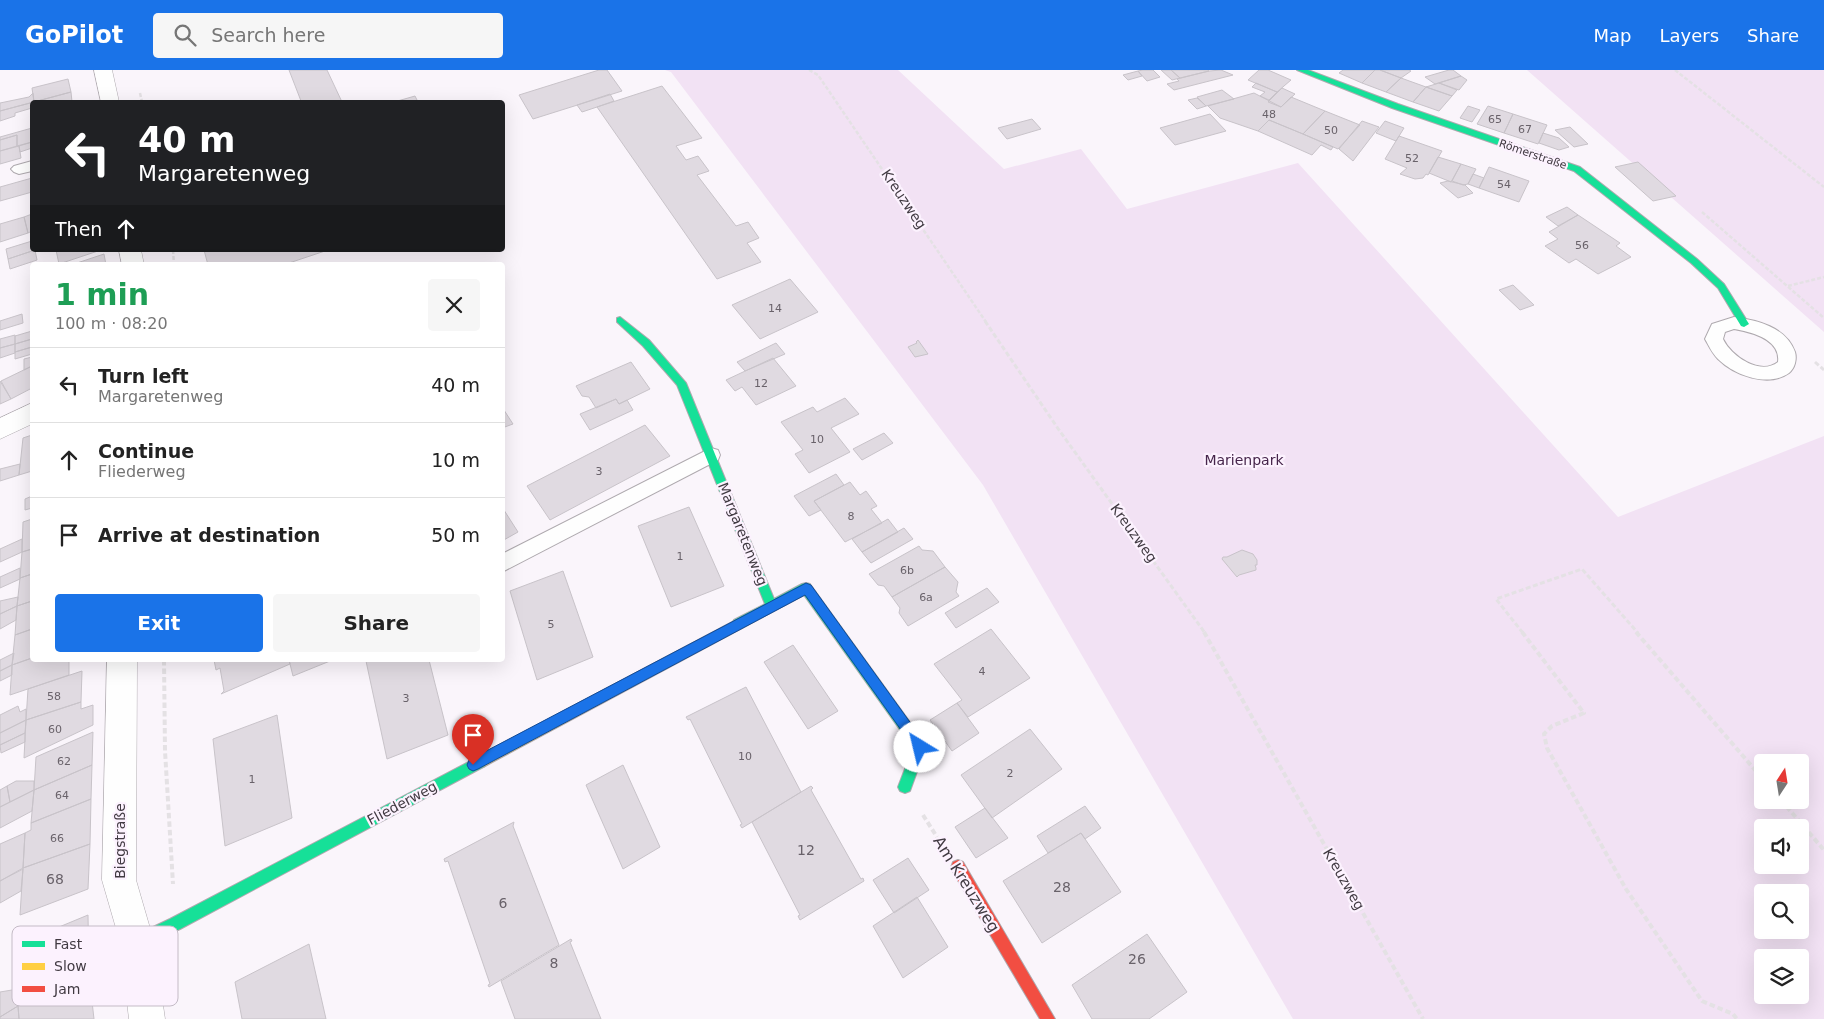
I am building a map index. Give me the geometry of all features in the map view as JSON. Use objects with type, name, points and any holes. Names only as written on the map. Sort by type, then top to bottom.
[{"type":"street","points":[[102,70],[110,100]]},
{"type":"street","name":"Römerstraße","points":[[1301,70],[1395,106],[1577,169],[1708,273],[1722,286],[1744,324]]},
{"type":"street","name":"Margaretenweg","points":[[620,320],[646,343],[681,383],[771,605]]},
{"type":"street","points":[[0,429],[30,414]]},
{"type":"street","points":[[771,605],[806,588],[920,747],[905,787]]},
{"type":"street","name":"Fliederweg","points":[[171,926],[771,605]]},
{"type":"street","name":"Biegstraße","points":[[122,662],[119,880],[132,926]]},
{"type":"street","name":"Am Kreuzweg","points":[[958,866],[1048,1019]]},
{"type":"street","name":"Biegstraße","points":[[145,1006],[147,1019]]},
{"type":"lane","points":[[505,562],[711,455]]},
{"type":"path","name":"Kreuzweg","points":[[809,70],[818,75],[824,83],[1059,430],[1204,632],[1423,1019]]},
{"type":"path","points":[[1675,70],[1824,187]]},
{"type":"path","points":[[1702,212],[1824,318]]},
{"type":"path","points":[[1788,286],[1824,277]]},
{"type":"path","points":[[1737,1019],[1733,1014],[1702,1001],[1626,889],[1547,748],[1544,734],[1552,726],[1584,713],[1496,599],[1582,569],[1754,769]]},
{"type":"path","points":[[164,662],[165,751],[175,924]]},
{"type":"path","name":"Am Kreuzweg","points":[[905,787],[958,866]]},
{"type":"path","points":[[1789,809],[1824,850]]},
{"type":"green space","name":"Marienpark","points":[[665,70],[898,70],[1004,169],[1081,149],[1127,209],[1298,163],[1618,517],[1824,436],[1824,1019],[1293,1019],[983,485],[671,72]]},
{"type":"green space","points":[[1527,70],[1824,70],[1824,332]]},
{"type":"building","points":[[289,70],[327,70],[341,100],[301,100]]},
{"type":"building","points":[[599,70],[607,70],[622,91],[533,119],[519,95]]},
{"type":"building","points":[[1153,70],[1160,77],[1147,81],[1138,71]]},
{"type":"building","points":[[1161,70],[1171,70],[1180,78],[1172,80]]},
{"type":"building","points":[[1171,70],[1208,70],[1209,71],[1180,78]]},
{"type":"building","points":[[1221,70],[1233,75],[1174,90],[1167,84],[1179,81],[1177,79]]},
{"type":"building","points":[[1259,70],[1268,70],[1291,80],[1277,92],[1248,80]]},
{"type":"building","points":[[1343,70],[1375,70],[1362,83],[1339,73]]},
{"type":"building","points":[[1375,70],[1401,78],[1386,92],[1362,83]]},
{"type":"building","points":[[1380,70],[1409,70],[1411,71],[1401,78]]},
{"type":"building","points":[[1453,70],[1461,76],[1435,84],[1425,77]]},
{"type":"building","points":[[1138,71],[1142,76],[1128,80],[1123,75]]},
{"type":"building","points":[[1461,76],[1467,80],[1459,90],[1439,83]]},
{"type":"building","points":[[1401,78],[1426,87],[1413,102],[1386,92]]},
{"type":"building","points":[[68,79],[71,92],[41,100],[34,100],[32,88]]},
{"type":"building","points":[[1256,83],[1277,92],[1269,100],[1260,96],[1265,92],[1252,87]]},
{"type":"building","points":[[1439,83],[1457,90],[1452,96],[1426,87]]},
{"type":"building","points":[[662,86],[702,138],[676,146],[686,160],[698,156],[709,171],[697,175],[736,226],[748,222],[759,238],[747,243],[761,262],[717,279],[597,107]]},
{"type":"building","points":[[1426,87],[1452,96],[1439,111],[1413,102]]},
{"type":"building","points":[[1282,88],[1295,94],[1281,107],[1268,102]]},
{"type":"building","points":[[1222,90],[1234,99],[1206,106],[1197,97]]},
{"type":"building","points":[[71,92],[72,100],[41,100]]},
{"type":"building","points":[[33,93],[34,100],[30,100],[30,103],[0,111],[0,103],[29,97]]},
{"type":"building","points":[[1254,93],[1281,107],[1291,97],[1325,111],[1303,134],[1269,120],[1258,131],[1220,118],[1208,106]]},
{"type":"building","points":[[610,94],[614,101],[582,112],[577,105]]},
{"type":"building","points":[[415,96],[417,100],[401,100]]},
{"type":"building","points":[[1197,98],[1206,106],[1197,109],[1188,100]]},
{"type":"building","points":[[30,103],[30,109],[15,113],[15,116],[0,121],[0,111]]},
{"type":"building","points":[[1468,106],[1480,110],[1472,122],[1460,118]]},
{"type":"building","points":[[1488,106],[1513,114],[1504,133],[1477,124]]},
{"type":"building","points":[[1325,111],[1360,125],[1338,149],[1303,134]]},
{"type":"building","points":[[1210,114],[1226,131],[1175,145],[1160,128]]},
{"type":"building","points":[[1513,114],[1547,125],[1538,144],[1504,133]]},
{"type":"building","points":[[1032,119],[1041,129],[1007,139],[998,128]]},
{"type":"building","points":[[1269,120],[1333,147],[1331,150],[1321,145],[1312,155],[1258,131]]},
{"type":"building","points":[[1362,121],[1379,127],[1353,161],[1339,149]]},
{"type":"building","points":[[1385,121],[1404,128],[1396,141],[1376,133]]},
{"type":"building","points":[[1570,127],[1588,144],[1574,147],[1555,130]]},
{"type":"building","points":[[30,129],[30,143],[17,146],[17,135],[0,140],[0,137]]},
{"type":"building","points":[[1543,133],[1559,138],[1569,147],[1559,150],[1539,143]]},
{"type":"building","points":[[17,135],[17,146],[0,151],[0,140]]},
{"type":"building","points":[[1399,136],[1442,151],[1428,175],[1426,174],[1423,178],[1415,179],[1400,174],[1407,168],[1385,159]]},
{"type":"building","points":[[30,143],[30,149],[20,152],[19,146]]},
{"type":"building","points":[[19,146],[21,158],[0,164],[0,151]]},
{"type":"building","points":[[1438,157],[1461,164],[1451,182],[1429,173]]},
{"type":"building","points":[[1638,162],[1676,196],[1653,201],[1615,167]]},
{"type":"building","points":[[1461,164],[1476,169],[1468,184],[1463,185],[1452,181]]},
{"type":"building","points":[[1489,167],[1529,181],[1519,202],[1479,188]]},
{"type":"building","points":[[1473,174],[1484,178],[1479,188],[1468,184]]},
{"type":"building","points":[[30,179],[30,193],[0,201],[0,187]]},
{"type":"building","points":[[1448,181],[1465,185],[1473,193],[1458,198],[1440,183]]},
{"type":"building","points":[[1567,207],[1578,215],[1558,226],[1546,217]]},
{"type":"building","points":[[30,215],[30,232],[28,233],[24,217]]},
{"type":"building","points":[[1578,215],[1620,243],[1616,246],[1631,257],[1598,274],[1576,259],[1569,263],[1545,246],[1558,239],[1549,232]]},
{"type":"building","points":[[24,217],[28,233],[0,242],[0,224]]},
{"type":"building","points":[[30,242],[30,252],[8,259],[6,249]]},
{"type":"building","points":[[30,252],[35,252],[37,260],[10,269],[8,259]]},
{"type":"building","points":[[56,252],[95,252],[65,262],[59,262]]},
{"type":"building","points":[[205,252],[322,252],[292,262],[207,262]]},
{"type":"building","points":[[104,254],[105,262],[80,262]]},
{"type":"building","points":[[790,279],[818,312],[760,339],[732,305]]},
{"type":"building","points":[[1513,285],[1534,305],[1520,310],[1499,290]]},
{"type":"building","points":[[22,314],[23,323],[0,330],[0,321]]},
{"type":"building","points":[[30,332],[30,340],[15,344],[15,336]]},
{"type":"building","points":[[15,335],[15,344],[0,348],[0,339]]},
{"type":"building","points":[[30,340],[30,348],[15,352],[15,344]]},
{"type":"building","points":[[918,340],[928,354],[915,357],[908,347],[917,343]]},
{"type":"building","points":[[776,343],[785,354],[745,371],[737,362]]},
{"type":"building","points":[[15,344],[15,353],[0,358],[0,348]]},
{"type":"building","points":[[30,348],[30,355],[15,359],[15,352]]},
{"type":"building","points":[[30,358],[30,367],[24,370],[24,359]]},
{"type":"building","points":[[773,358],[796,386],[756,405],[742,387],[735,391],[726,380]]},
{"type":"building","points":[[631,362],[650,389],[619,404],[616,399],[596,408],[589,397],[582,396],[576,386]]},
{"type":"building","points":[[30,367],[30,389],[11,399],[1,381]]},
{"type":"building","points":[[0,381],[11,399],[0,404]]},
{"type":"building","points":[[845,398],[859,414],[831,428],[850,452],[809,473],[795,454],[803,450],[781,422],[813,407],[817,412]]},
{"type":"building","points":[[616,399],[619,404],[627,400],[633,410],[590,430],[580,414]]},
{"type":"building","points":[[505,412],[513,424],[505,427]]},
{"type":"building","points":[[645,425],[670,456],[550,520],[527,486]]},
{"type":"building","points":[[884,433],[893,443],[862,460],[853,449]]},
{"type":"building","points":[[30,436],[30,472],[19,475],[23,438]]},
{"type":"building","points":[[20,464],[19,475],[0,481],[0,469]]},
{"type":"building","points":[[836,474],[844,485],[814,501],[821,510],[809,516],[794,496]]},
{"type":"building","points":[[850,482],[860,495],[866,491],[877,506],[871,509],[882,523],[845,542],[814,501]]},
{"type":"building","points":[[30,497],[30,509],[25,510],[25,499]]},
{"type":"building","points":[[689,507],[724,586],[671,607],[638,526]]},
{"type":"building","points":[[505,512],[518,532],[505,539]]},
{"type":"building","points":[[888,519],[898,532],[862,552],[852,539]]},
{"type":"building","points":[[30,520],[30,550],[22,552],[23,522]]},
{"type":"building","points":[[904,528],[913,539],[871,563],[862,552]]},
{"type":"building","points":[[22,539],[22,552],[0,562],[0,549]]},
{"type":"building","points":[[919,546],[922,550],[933,551],[945,567],[892,597],[884,586],[878,585],[869,574]]},
{"type":"building","points":[[30,550],[30,575],[20,578],[22,552]]},
{"type":"building","points":[[1242,550],[1253,554],[1257,560],[1257,565],[1255,565],[1256,570],[1237,577],[1222,559]]},
{"type":"building","points":[[945,567],[958,582],[956,592],[959,596],[908,626],[899,613],[900,608],[892,597]]},
{"type":"building","points":[[20,568],[20,579],[0,588],[0,577]]},
{"type":"building","points":[[563,571],[593,657],[537,680],[510,591]]},
{"type":"building","points":[[30,575],[30,602],[17,606],[20,578]]},
{"type":"building","points":[[987,588],[999,602],[956,628],[945,613]]},
{"type":"building","points":[[18,597],[17,606],[0,614],[0,601]]},
{"type":"building","points":[[30,602],[30,630],[15,635],[17,606]]},
{"type":"building","points":[[17,606],[16,620],[0,629],[0,614]]},
{"type":"building","points":[[991,629],[1030,678],[968,717],[957,703],[962,700],[934,664]]},
{"type":"building","points":[[30,630],[30,659],[12,665],[15,635]]},
{"type":"building","points":[[793,645],[838,711],[808,729],[764,662]]},
{"type":"building","points":[[14,653],[12,665],[0,671],[0,660]]},
{"type":"building","points":[[30,659],[30,662],[69,662],[69,675],[10,695],[12,665]]},
{"type":"building","points":[[214,662],[290,662],[290,664],[221,694],[224,691],[220,668],[216,670]]},
{"type":"building","points":[[290,662],[328,662],[293,676]]},
{"type":"building","points":[[366,662],[430,662],[448,735],[387,759]]},
{"type":"building","points":[[12,665],[12,675],[0,681],[0,671]]},
{"type":"building","points":[[82,671],[81,702],[26,720],[28,689]]},
{"type":"building","points":[[746,687],[801,792],[742,828],[740,825],[742,824],[690,719],[688,720],[686,717]]},
{"type":"building","points":[[81,702],[81,709],[93,705],[93,725],[24,758],[26,720]]},
{"type":"building","points":[[957,703],[979,733],[952,751],[930,720]]},
{"type":"building","points":[[18,706],[20,712],[26,709],[26,720],[0,733],[0,715]]},
{"type":"building","points":[[277,715],[292,818],[225,846],[213,739]]},
{"type":"building","points":[[26,720],[25,733],[0,745],[0,733]]},
{"type":"building","points":[[1030,729],[1062,769],[992,818],[961,775]]},
{"type":"building","points":[[93,732],[92,765],[34,790],[36,757]]},
{"type":"building","points":[[25,733],[25,742],[1,753],[0,745]]},
{"type":"building","points":[[92,765],[91,799],[31,823],[34,790]]},
{"type":"building","points":[[623,765],[660,847],[623,869],[586,785]]},
{"type":"building","points":[[16,781],[34,781],[34,790],[10,802],[7,786]]},
{"type":"building","points":[[7,786],[10,802],[0,807],[0,790]]},
{"type":"building","points":[[811,786],[813,788],[811,790],[861,879],[863,878],[864,881],[800,920],[798,916],[800,915],[752,822]]},
{"type":"building","points":[[34,790],[32,811],[0,828],[0,807]]},
{"type":"building","points":[[91,799],[90,844],[23,868],[25,833],[31,830],[31,823]]},
{"type":"building","points":[[1085,806],[1101,828],[1085,839],[1081,833],[1048,853],[1037,836]]},
{"type":"building","points":[[985,808],[1008,838],[976,858],[955,827]]},
{"type":"building","points":[[514,822],[513,826],[559,945],[489,987],[488,985],[490,984],[448,861],[445,862],[444,859]]},
{"type":"building","points":[[25,833],[23,868],[0,881],[0,844]]},
{"type":"building","points":[[1081,833],[1121,892],[1042,943],[1003,881]]},
{"type":"building","points":[[90,844],[88,889],[20,915],[23,868]]},
{"type":"building","points":[[908,858],[929,890],[894,913],[873,880]]},
{"type":"building","points":[[23,869],[21,891],[0,903],[0,881]]},
{"type":"building","points":[[917,897],[948,947],[903,978],[873,926]]},
{"type":"building","points":[[88,915],[88,926],[61,926]]},
{"type":"building","points":[[1147,934],[1187,992],[1149,1019],[1092,1019],[1072,985]]},
{"type":"building","points":[[571,939],[572,941],[570,942],[601,1019],[515,1019],[501,981]]},
{"type":"building","points":[[309,944],[326,1019],[242,1019],[235,982]]},
{"type":"building","points":[[12,990],[12,1006],[18,1006],[0,1017],[0,992]]},
{"type":"building","points":[[18,1006],[93,1006],[94,1019],[19,1019]]},
{"type":"building","points":[[18,1006],[19,1019],[0,1019],[0,1017]]},
{"type":"traffic: fast","points":[[1301,70],[1395,106],[1577,169],[1694,261],[1721,286],[1744,324]]},
{"type":"traffic: fast","points":[[620,320],[646,343],[681,383],[771,605]]},
{"type":"traffic: fast","points":[[738,624],[806,588],[920,747],[905,787]]},
{"type":"traffic: fast","points":[[171,926],[480,762]]},
{"type":"traffic: slow","points":[[480,762],[738,624]]},
{"type":"traffic: jam","points":[[958,867],[1048,1019]]},
{"type":"route","points":[[473,765],[806,588],[920,747]]}]
